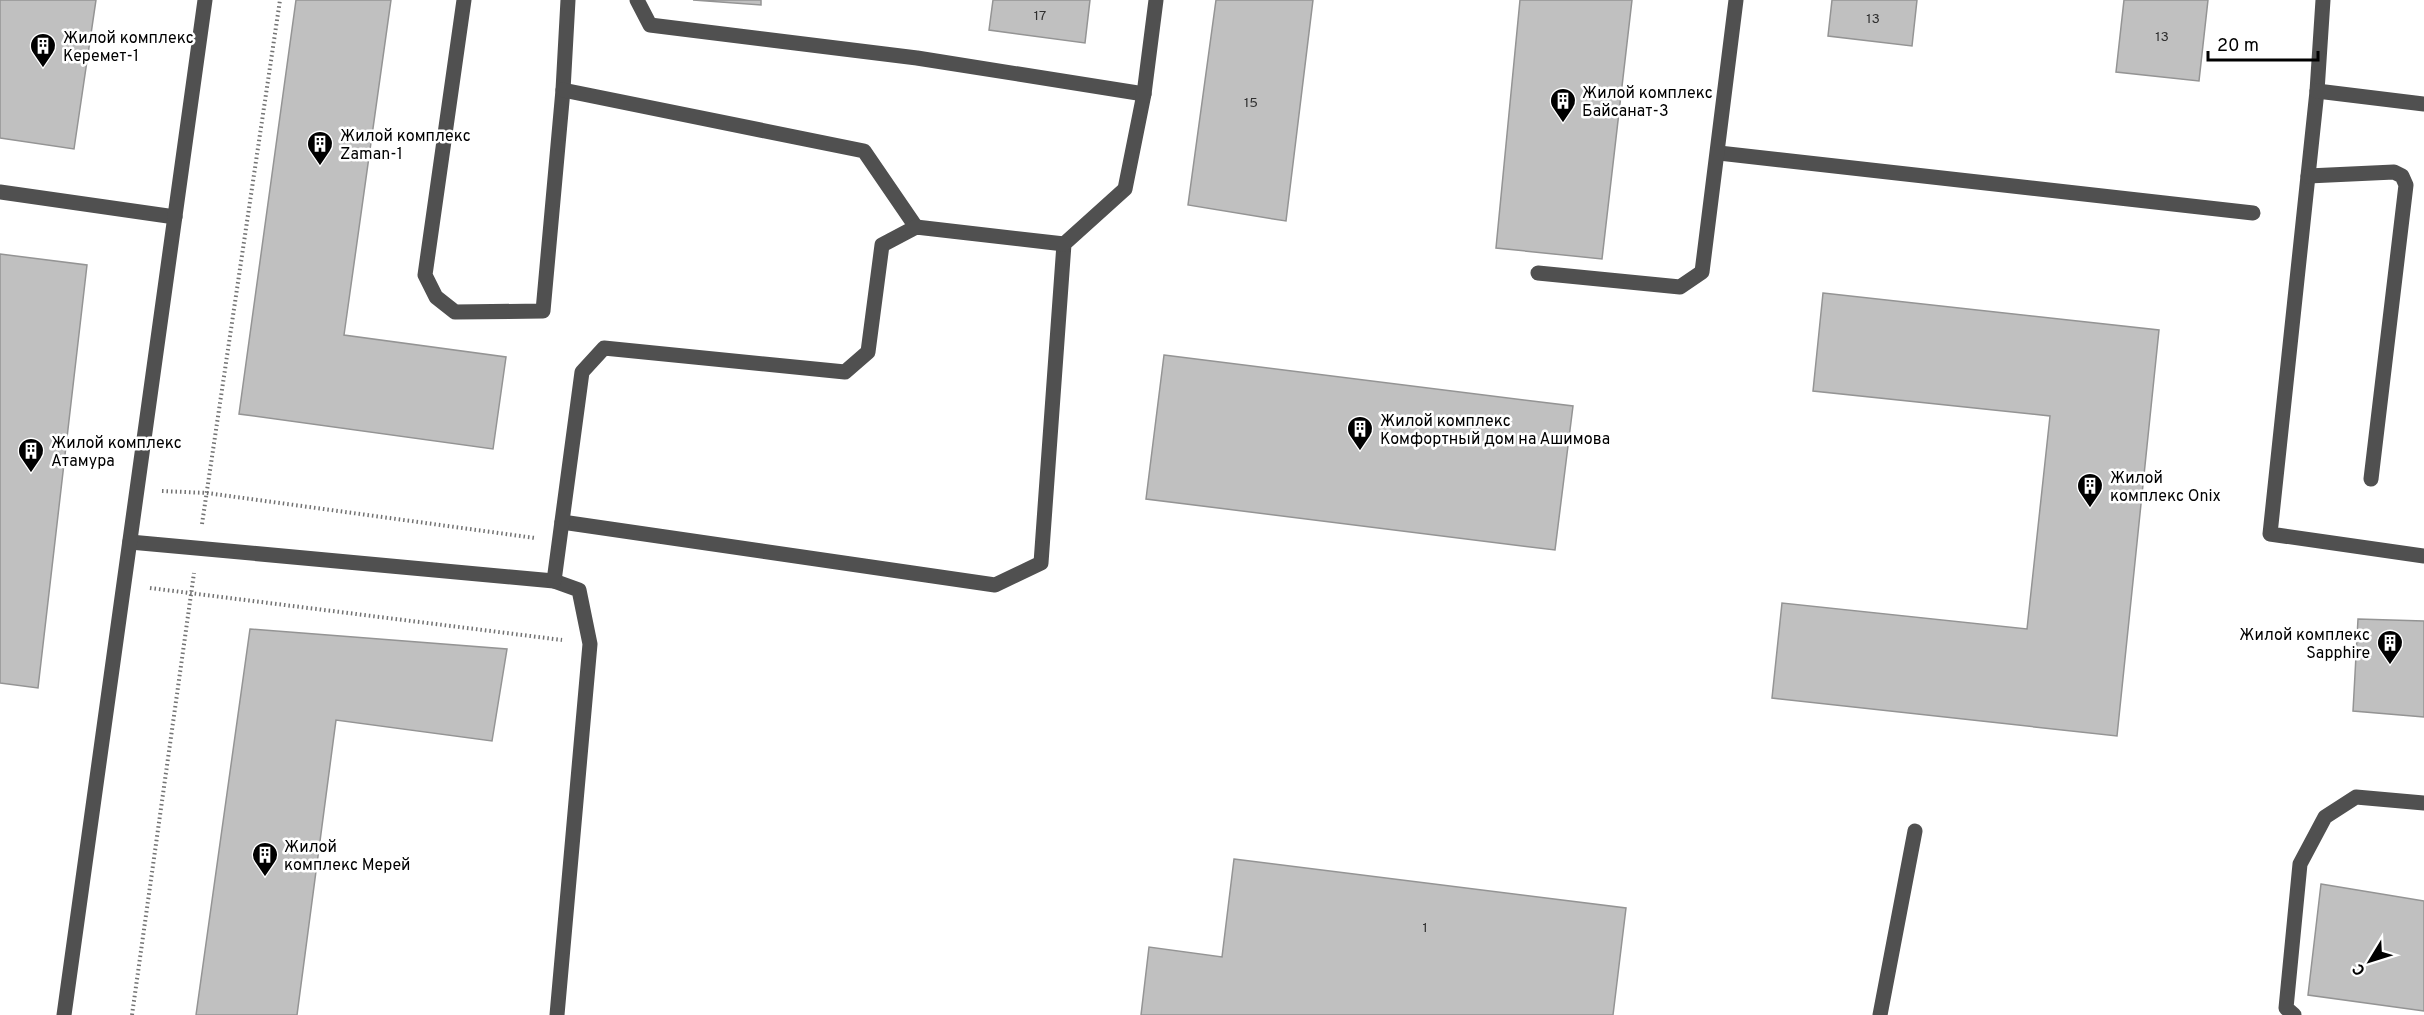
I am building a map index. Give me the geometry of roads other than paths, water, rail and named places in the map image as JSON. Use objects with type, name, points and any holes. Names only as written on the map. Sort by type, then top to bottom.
[{"type":"street","points":[[64,1015],[205,0]]},
{"type":"street","points":[[464,0],[425,275],[436,297],[455,312],[543,311],[563,90],[568,0]]},
{"type":"street","points":[[637,0],[650,25],[917,58],[1144,94]]},
{"type":"street","points":[[562,522],[995,585],[1041,563],[1064,244],[1125,189],[1144,94],[1156,0]]},
{"type":"street","points":[[1538,273],[1680,287],[1702,272],[1719,153],[1736,0]]},
{"type":"street","points":[[2323,0],[2317,91],[2270,534],[2424,556]]},
{"type":"street","points":[[563,90],[864,151],[916,227]]},
{"type":"street","points":[[2317,91],[2424,104]]},
{"type":"street","points":[[1719,153],[2253,213]]},
{"type":"street","points":[[2308,176],[2394,172],[2402,176],[2406,185],[2371,479]]},
{"type":"street","points":[[0,192],[175,217]]},
{"type":"street","points":[[554,581],[582,372],[603,348],[845,372],[868,352],[882,245],[916,227],[1064,244]]},
{"type":"street","points":[[130,542],[554,581],[579,590],[590,644],[557,1015]]},
{"type":"street","points":[[2294,1015],[2286,1008],[2300,864],[2325,817],[2356,797],[2424,802]]},
{"type":"street","points":[[1880,1015],[1915,831]]},
{"type":"place","name":"Жилой комплекс Керемет-1","points":[[43,69]]},
{"type":"place","name":"Жилой комплекс Байсанат-3","points":[[1563,124]]},
{"type":"place","name":"Жилой комплекс Zaman-1","points":[[320,167]]},
{"type":"place","name":"Жилой комплекс Комфортный дом на Ашимова","points":[[1360,452]]},
{"type":"place","name":"Жилой комплекс Атамура","points":[[31,474]]},
{"type":"place","name":"Жилой комплекс Onix","points":[[2090,509]]},
{"type":"place","name":"Жилой комплекс Sapphire","points":[[2390,666]]},
{"type":"place","name":"Жилой комплекс Мерей","points":[[265,878]]}]
